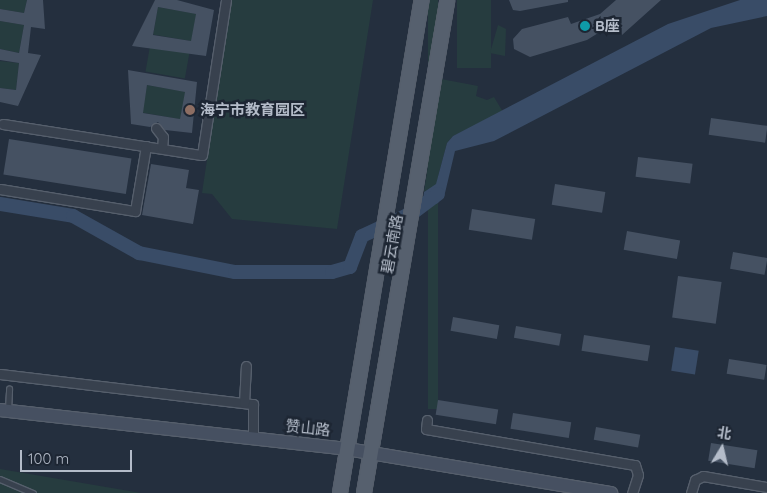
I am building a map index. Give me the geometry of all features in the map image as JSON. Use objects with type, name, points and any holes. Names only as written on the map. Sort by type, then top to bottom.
[{"type":"main road","name":"碧云南路","points":[[340,493],[422,0]]},
{"type":"main road","name":"碧云南路","points":[[364,493],[410,242],[447,0]]},
{"type":"street","points":[[1,125],[202,154],[226,0]]},
{"type":"street","points":[[156,128],[163,137],[162,148]]},
{"type":"street","points":[[0,189],[135,211],[146,146]]},
{"type":"street","points":[[244,403],[246,366]]},
{"type":"street","points":[[0,374],[252,404],[253,439]]},
{"type":"street","name":"赞山路","points":[[4,410],[347,449],[611,493]]},
{"type":"street","points":[[427,420],[426,429],[635,465],[638,474],[632,493]]},
{"type":"street","points":[[691,493],[695,480],[702,476],[767,487]]},
{"type":"lane","points":[[4,410],[9,389]]},
{"type":"lane","points":[[0,479],[33,493]]},
{"type":"green space","points":[[0,0],[27,0],[24,13],[0,9]]},
{"type":"green space","points":[[231,0],[373,0],[337,229],[232,219],[212,194],[202,193]]},
{"type":"green space","points":[[428,0],[438,0],[438,409],[428,409]]},
{"type":"green space","points":[[457,0],[491,0],[491,68],[457,68]]},
{"type":"green space","points":[[158,7],[196,14],[192,41],[153,35]]},
{"type":"green space","points":[[0,21],[24,25],[19,53],[0,49]]},
{"type":"green space","points":[[498,25],[506,29],[505,56],[490,53]]},
{"type":"green space","points":[[150,46],[189,53],[185,79],[145,72]]},
{"type":"green space","points":[[0,61],[19,63],[16,90],[0,88]]},
{"type":"green space","points":[[441,79],[478,86],[476,96],[487,100],[494,97],[503,112],[453,136],[447,143],[436,184],[424,192]]},
{"type":"green space","points":[[147,85],[185,92],[181,119],[142,113]]},
{"type":"green space","points":[[0,469],[141,493],[0,493]]},
{"type":"water","points":[[740,0],[767,0],[767,16],[711,28],[494,141],[455,151],[445,193],[438,203],[422,209],[424,192],[436,184],[447,143],[453,136],[668,24]]},
{"type":"water","points":[[675,347],[699,351],[695,374],[671,371]]},
{"type":"building","points":[[27,0],[43,0],[45,29],[31,27],[28,53],[41,55],[18,106],[0,102],[0,88],[16,90],[19,63],[0,60],[0,49],[19,53],[24,25],[0,21],[0,9],[24,13]]},
{"type":"building","points":[[155,0],[177,0],[214,10],[206,56],[132,46]],"holes":[[[158,7],[196,14],[191,41],[153,35]]]},
{"type":"building","points":[[509,0],[568,0],[568,2],[520,11],[513,10]]},
{"type":"building","name":"B座","points":[[616,0],[661,0],[622,35],[618,28],[608,34],[603,30],[587,40],[530,57],[514,49],[513,39],[522,29],[568,17],[571,24],[600,14]]},
{"type":"building","points":[[128,70],[197,82],[192,133],[165,130],[158,122],[150,127],[131,124]],"holes":[[[147,85],[185,92],[180,119],[143,113]]]},
{"type":"building","points":[[711,118],[767,126],[765,143],[709,135]]},
{"type":"building","points":[[9,139],[131,158],[126,194],[3,175]]},
{"type":"building","points":[[638,157],[693,164],[690,184],[636,177]]},
{"type":"building","points":[[151,164],[189,170],[186,188],[199,190],[193,224],[142,215]]},
{"type":"building","points":[[555,184],[605,192],[602,213],[552,205]]},
{"type":"building","points":[[472,209],[535,219],[532,240],[469,230]]},
{"type":"building","points":[[627,231],[680,240],[677,259],[624,250]]},
{"type":"building","points":[[733,252],[767,258],[765,275],[730,269]]},
{"type":"building","points":[[678,276],[722,282],[716,324],[672,318]]},
{"type":"building","points":[[453,317],[499,325],[497,339],[451,331]]},
{"type":"building","points":[[516,326],[561,334],[559,346],[514,338]]},
{"type":"building","points":[[584,335],[650,345],[648,361],[581,351]]},
{"type":"building","points":[[729,359],[767,365],[764,380],[727,374]]},
{"type":"building","points":[[438,400],[498,410],[496,424],[436,415]]},
{"type":"building","points":[[513,413],[571,422],[569,438],[510,429]]},
{"type":"building","points":[[596,427],[640,435],[638,448],[594,440]]},
{"type":"building","points":[[711,443],[757,450],[755,468],[708,461]]},
{"type":"waterway","points":[[0,204],[73,216],[139,253],[235,272],[332,272],[350,267],[362,236],[414,212],[438,194]]},
{"type":"place","name":"B座","points":[[585,26]]},
{"type":"place","name":"海宁市教育园区","points":[[190,110]]}]
